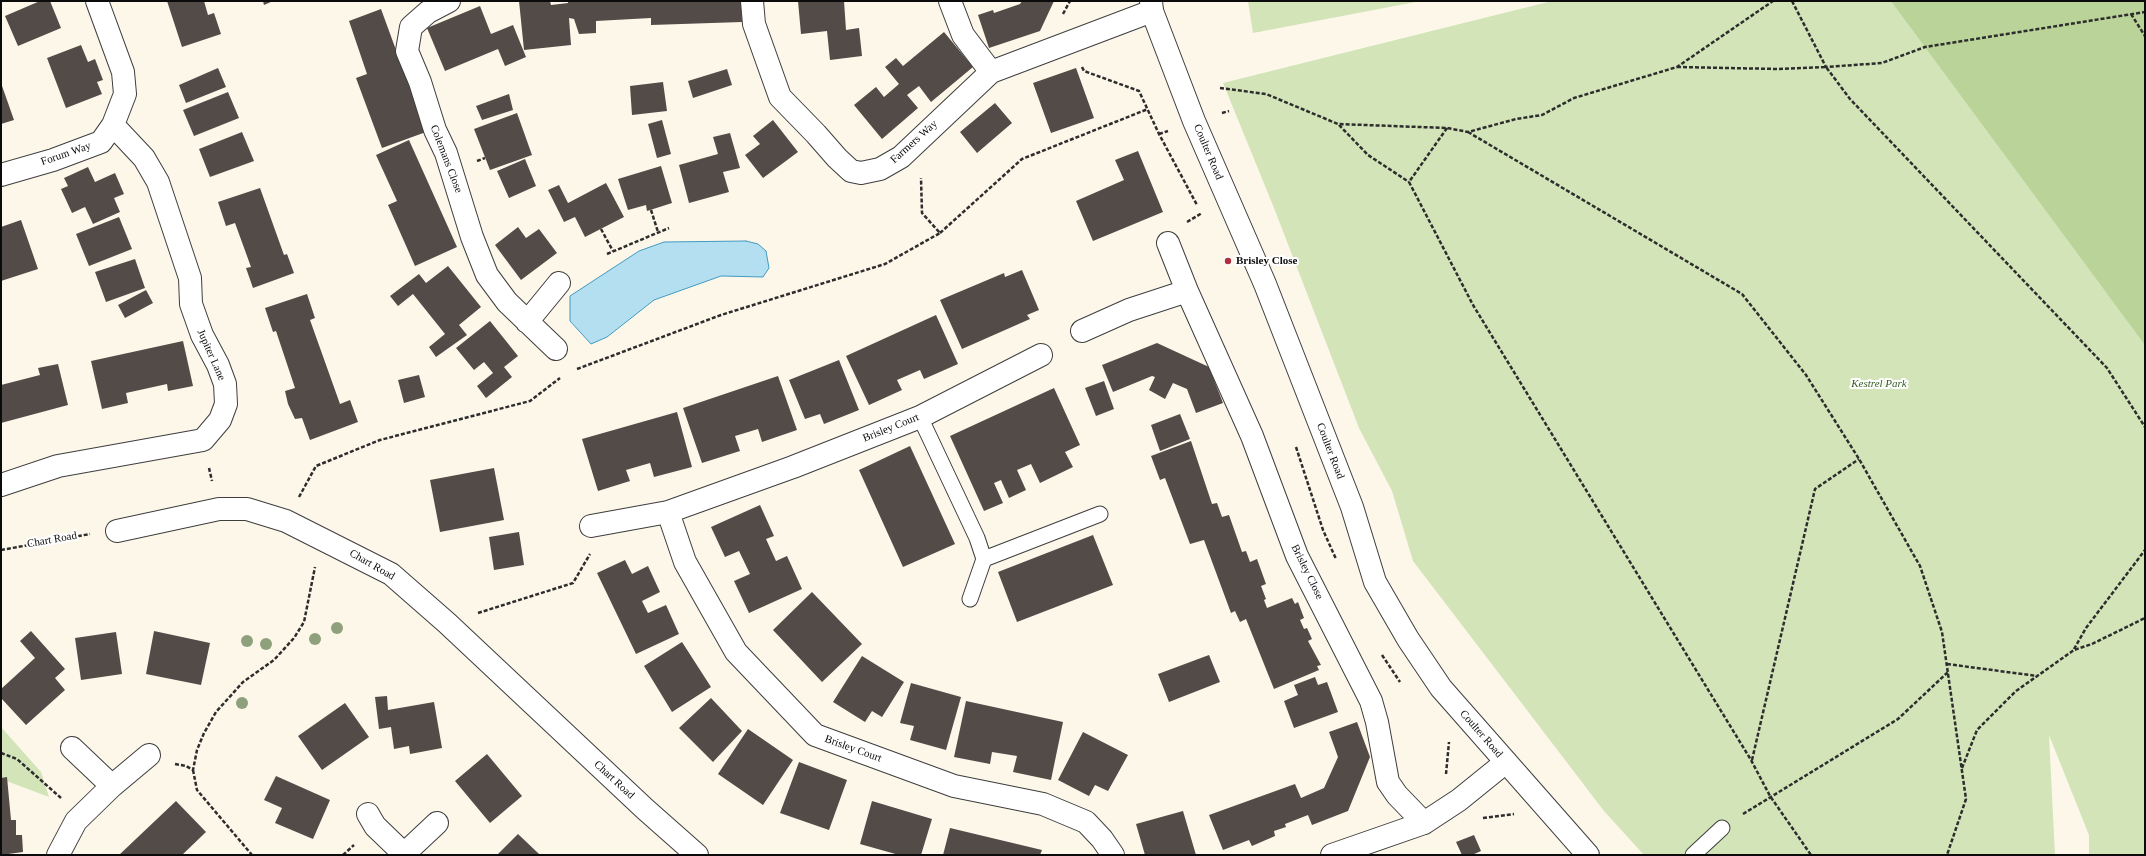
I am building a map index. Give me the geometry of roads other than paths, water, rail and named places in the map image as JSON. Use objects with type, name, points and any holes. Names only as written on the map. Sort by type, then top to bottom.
[{"type":"street","name":"Forum Way","points":[[1,175],[53,160],[101,142],[113,124],[125,94],[123,72],[98,1]]},
{"type":"street","name":"Colemans Close","points":[[449,1],[428,12],[411,27],[407,51],[420,82],[435,130],[446,153],[472,237],[487,275],[507,302],[556,349]]},
{"type":"street","name":"Farmers Way","points":[[752,1],[754,24],[780,97],[837,158],[850,170],[861,173],[871,172],[892,164],[991,72],[1152,6]]},
{"type":"street","points":[[950,1],[964,35],[991,72]]},
{"type":"street","name":"Coulter Road","points":[[1152,6],[1194,121],[1293,354],[1352,507],[1375,582],[1408,639],[1441,688],[1588,855]]},
{"type":"street","name":"Jupiter Lane","points":[[1,485],[58,466],[203,440],[220,420],[226,404],[225,384],[218,365],[202,335],[191,304],[190,278],[158,182],[144,158],[113,124]]},
{"type":"street","name":"Brisley Close","points":[[1168,243],[1187,291],[1252,436],[1297,556],[1371,701],[1377,722],[1388,782],[1397,795],[1424,823]]},
{"type":"street","points":[[527,322],[559,283]]},
{"type":"street","points":[[1082,331],[1129,310],[1187,291]]},
{"type":"street","name":"Brisley Court","points":[[591,526],[668,512],[793,467],[920,417],[1041,355]]},
{"type":"street","name":"Chart Road","points":[[117,531],[218,508],[247,509],[286,521],[391,574],[447,623],[645,809],[697,855]]},
{"type":"street","name":"Brisley Court","points":[[668,512],[685,562],[736,652],[815,735],[954,786],[1043,804],[1086,822],[1102,838],[1113,855]]},
{"type":"street","points":[[72,748],[112,786]]},
{"type":"street","points":[[58,855],[76,821],[112,786],[149,755]]},
{"type":"street","points":[[1332,855],[1424,823],[1459,800],[1506,762]]},
{"type":"street","points":[[368,814],[375,826],[405,854],[437,823]]},
{"type":"lane","points":[[920,417],[977,538],[984,559],[970,599]]},
{"type":"lane","points":[[984,559],[1100,514]]},
{"type":"lane","points":[[1693,855],[1722,828]]},
{"type":"water","points":[[746,241],[758,244],[766,251],[769,268],[763,277],[721,276],[654,300],[607,337],[591,344],[570,321],[570,296],[639,251],[664,242]]},
{"type":"place","name":"Brisley Close","points":[[1228,261]]},
{"type":"park label","name":"Kestrel Park","points":[[1879,384]]}]
